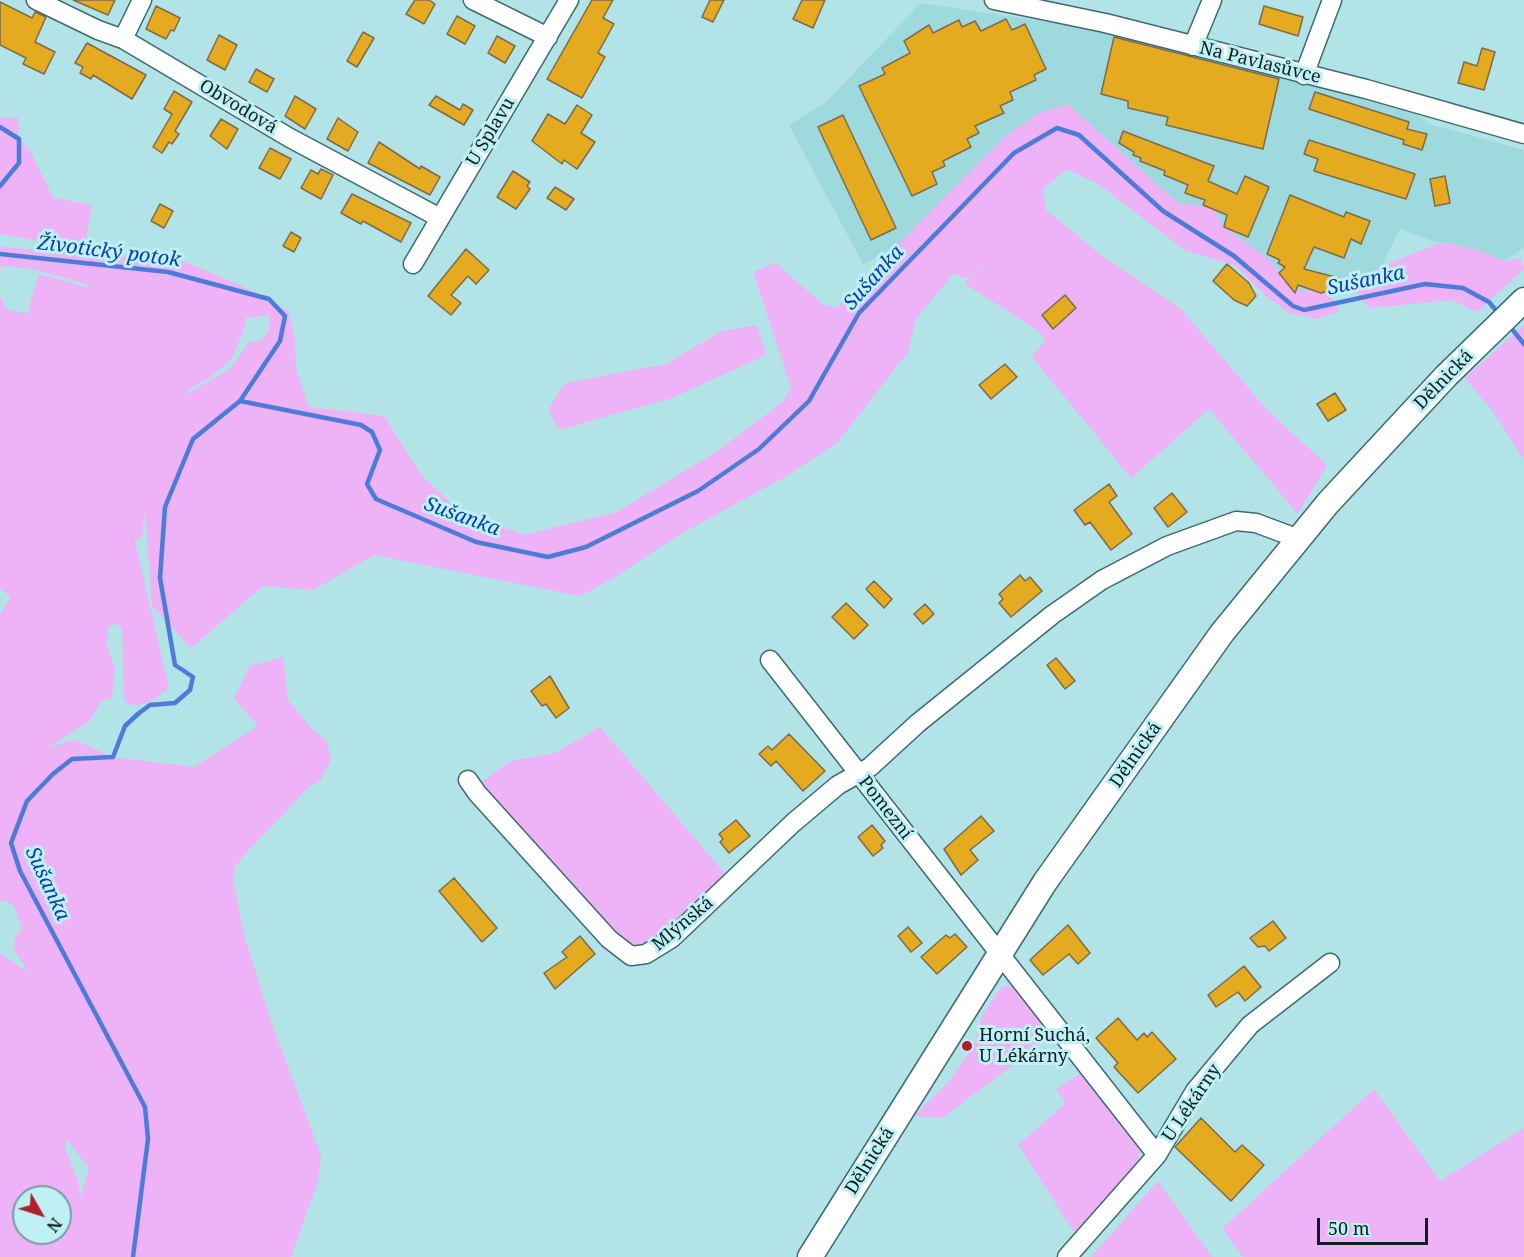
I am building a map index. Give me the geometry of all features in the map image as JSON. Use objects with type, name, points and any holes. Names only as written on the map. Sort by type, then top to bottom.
[{"type":"main road","name":"Dělnická","points":[[810,1257],[1046,882],[1222,633],[1328,503],[1460,362],[1524,300]]},
{"type":"street","name":"Obvodová","points":[[36,0],[98,30],[123,39],[290,138],[440,218]]},
{"type":"street","points":[[123,39],[142,0]]},
{"type":"street","points":[[472,0],[548,37]]},
{"type":"street","name":"U Splavu","points":[[413,264],[570,0]]},
{"type":"street","name":"Na Pavlasůvce","points":[[994,0],[1105,23],[1366,89],[1524,134]]},
{"type":"street","points":[[1193,46],[1212,0]]},
{"type":"street","points":[[1304,75],[1332,0]]},
{"type":"street","points":[[859,775],[1052,615],[1111,575],[1167,546],[1236,521],[1256,523],[1299,539]]},
{"type":"street","name":"Pomezní","points":[[771,660],[1157,1155]]},
{"type":"street","name":"Mlýnská","points":[[468,780],[477,793],[609,939],[631,956],[646,954],[672,938],[794,823],[838,786],[859,775]]},
{"type":"street","name":"U Lékárny","points":[[1067,1257],[1157,1155],[1196,1091],[1250,1025],[1330,963]]},
{"type":"shaded area","points":[[921,3],[1113,32],[1406,107],[1430,124],[1524,150],[1524,248],[1504,261],[1477,250],[1449,243],[1441,244],[1400,229],[1381,267],[1327,300],[1294,291],[1223,226],[1212,207],[1179,204],[1068,104],[1004,137],[899,246],[863,264],[789,125],[825,103]]},
{"type":"shaded area","points":[[1068,104],[1179,204],[1212,206],[1223,226],[1272,262],[1294,291],[1325,290],[1340,311],[1316,319],[1290,313],[1266,296],[1235,265],[1186,251],[1098,184],[1066,169],[1043,189],[1046,210],[1102,256],[1180,308],[1268,411],[1327,465],[1298,514],[1209,409],[1131,478],[1032,357],[1045,341],[1041,333],[964,283],[989,260],[966,279],[954,273],[916,319],[908,352],[837,443],[783,478],[677,536],[612,579],[580,596],[374,555],[313,590],[263,586],[191,648],[152,606],[145,512],[141,539],[135,541],[168,684],[166,691],[150,702],[134,706],[124,701],[122,629],[115,623],[108,628],[107,647],[115,668],[112,698],[101,701],[90,721],[47,748],[74,740],[113,757],[194,767],[258,726],[234,698],[250,666],[283,657],[288,700],[310,727],[327,741],[331,759],[321,780],[310,786],[243,856],[235,867],[233,880],[244,934],[269,1016],[321,1155],[318,1181],[291,1257],[0,1257],[0,953],[28,972],[14,949],[15,938],[22,927],[14,906],[4,900],[0,901],[0,614],[11,597],[0,589],[0,296],[6,309],[27,314],[39,274],[94,289],[83,283],[32,269],[1,266],[0,275],[0,247],[184,261],[257,293],[288,311],[295,339],[296,369],[309,407],[384,416],[422,476],[460,511],[524,535],[617,512],[716,452],[783,402],[791,387],[753,272],[776,263],[822,304],[836,308],[1004,137],[1039,113]],"holes":[[[269,315],[270,326],[262,340],[248,343],[230,369],[189,393],[183,393],[212,376],[231,360],[246,325],[245,318]],[[66,1139],[89,1168],[80,1198],[79,1183],[66,1151]]]},
{"type":"shaded area","points":[[0,117],[18,117],[19,139],[32,154],[53,198],[92,205],[84,249],[0,234]]},
{"type":"shaded area","points":[[1449,243],[1477,250],[1504,261],[1520,258],[1524,269],[1477,312],[1452,300],[1370,308],[1351,287],[1381,267],[1434,245]]},
{"type":"shaded area","points":[[757,325],[766,355],[672,398],[559,430],[548,410],[565,383],[666,364],[722,331]]},
{"type":"shaded area","points":[[1524,325],[1524,460],[1494,413],[1465,378]]},
{"type":"shaded area","points":[[600,727],[732,882],[672,938],[631,956],[481,798],[481,782],[511,761],[555,753]]},
{"type":"shaded area","points":[[1009,985],[1022,989],[1047,1023],[1036,1042],[1035,1049],[942,1118],[914,1116],[947,1084],[974,1046],[982,1016],[1002,987]]},
{"type":"shaded area","points":[[1081,1073],[1117,1113],[1139,1142],[1139,1160],[1110,1198],[1074,1232],[1018,1145],[1066,1103],[1056,1089]]},
{"type":"shaded area","points":[[1374,1089],[1440,1181],[1524,1128],[1524,1257],[1243,1257],[1222,1229]]},
{"type":"shaded area","points":[[1158,1181],[1212,1257],[1091,1257]]},
{"type":"building","points":[[73,0],[115,0],[108,15]]},
{"type":"building","points":[[415,0],[429,0],[435,4],[424,24],[406,14]]},
{"type":"building","points":[[592,0],[613,0],[603,18],[614,24],[598,53],[605,57],[582,98],[547,79]]},
{"type":"building","points":[[710,0],[724,0],[713,22],[702,17]]},
{"type":"building","points":[[802,0],[825,0],[813,28],[793,19]]},
{"type":"building","points":[[0,2],[32,18],[35,12],[46,17],[35,42],[55,52],[44,74],[23,64],[26,58],[0,45]]},
{"type":"building","points":[[156,6],[180,18],[174,31],[171,30],[166,39],[146,29]]},
{"type":"building","points":[[1264,6],[1303,17],[1298,36],[1259,24]]},
{"type":"building","points":[[457,16],[475,26],[465,44],[447,34]]},
{"type":"building","points":[[1006,19],[1012,30],[1025,24],[1046,69],[1034,75],[1036,80],[1010,92],[1013,100],[1000,106],[1004,113],[975,126],[979,133],[967,139],[971,147],[943,161],[945,166],[932,172],[937,184],[912,196],[859,86],[885,74],[882,68],[910,53],[904,41],[929,25],[933,33],[959,20],[962,27],[975,21],[981,31]]},
{"type":"building","points":[[363,32],[374,38],[357,67],[347,61]]},
{"type":"building","points":[[219,35],[237,45],[225,70],[207,60]]},
{"type":"building","points":[[497,36],[515,46],[505,63],[488,53]]},
{"type":"building","points":[[1114,37],[1279,79],[1263,149],[1166,125],[1168,117],[1128,108],[1128,101],[1101,94]]},
{"type":"building","points":[[87,43],[146,75],[132,99],[93,75],[91,79],[80,73],[83,67],[75,63]]},
{"type":"building","points":[[1482,48],[1495,52],[1484,90],[1458,83],[1464,62],[1477,66]]},
{"type":"building","points":[[256,69],[274,79],[267,92],[249,82]]},
{"type":"building","points":[[174,91],[192,102],[175,131],[179,134],[172,144],[169,142],[162,153],[153,147],[172,114],[164,109]]},
{"type":"building","points":[[1315,92],[1409,122],[1407,129],[1427,134],[1422,150],[1403,144],[1404,140],[1309,109]]},
{"type":"building","points":[[295,96],[316,109],[305,129],[285,116]]},
{"type":"building","points":[[436,96],[460,110],[463,104],[473,110],[464,125],[429,105]]},
{"type":"building","points":[[577,105],[592,115],[581,133],[595,142],[577,169],[564,160],[562,164],[532,141],[548,114],[565,124]]},
{"type":"building","points":[[843,115],[896,228],[871,240],[818,127]]},
{"type":"building","points":[[338,118],[358,132],[348,151],[327,139]]},
{"type":"building","points":[[221,119],[238,129],[227,149],[210,136]]},
{"type":"building","points":[[1123,131],[1214,166],[1208,181],[1237,194],[1245,176],[1269,187],[1248,237],[1224,227],[1227,215],[1203,205],[1205,200],[1185,193],[1188,185],[1164,175],[1165,171],[1140,161],[1141,158],[1133,155],[1134,152],[1119,143]]},
{"type":"building","points":[[1309,140],[1415,174],[1406,199],[1314,171],[1318,159],[1304,154]]},
{"type":"building","points":[[379,142],[420,169],[421,166],[440,177],[430,195],[368,163]]},
{"type":"building","points":[[270,148],[291,159],[280,179],[259,168]]},
{"type":"building","points":[[321,169],[333,175],[321,199],[301,188],[311,170],[318,174]]},
{"type":"building","points":[[513,171],[530,182],[527,186],[530,189],[516,209],[497,197]]},
{"type":"building","points":[[1445,176],[1450,203],[1435,206],[1430,179]]},
{"type":"building","points":[[555,187],[574,199],[566,210],[547,198]]},
{"type":"building","points":[[352,194],[411,223],[401,242],[363,221],[361,224],[341,213]]},
{"type":"building","points":[[1290,195],[1344,217],[1346,212],[1370,221],[1361,244],[1351,239],[1344,258],[1314,247],[1304,269],[1339,278],[1337,288],[1321,293],[1298,285],[1295,293],[1279,273],[1285,267],[1278,263],[1280,260],[1267,254]]},
{"type":"building","points":[[160,204],[173,211],[164,228],[151,221]]},
{"type":"building","points":[[291,232],[301,238],[294,252],[283,246]]},
{"type":"building","points":[[466,249],[489,270],[476,284],[468,276],[451,295],[461,303],[451,315],[428,296]]},
{"type":"building","points":[[1227,264],[1249,283],[1256,296],[1247,306],[1234,300],[1213,281]]},
{"type":"building","points":[[1065,295],[1076,308],[1053,329],[1042,315]]},
{"type":"building","points":[[1005,364],[1017,377],[991,399],[979,385]]},
{"type":"building","points":[[1335,393],[1346,410],[1328,421],[1317,404]]},
{"type":"building","points":[[1109,484],[1117,496],[1109,502],[1132,534],[1111,550],[1090,522],[1085,525],[1074,510]]},
{"type":"building","points":[[1172,493],[1187,512],[1168,527],[1154,508]]},
{"type":"building","points":[[1020,575],[1025,581],[1030,577],[1042,591],[1011,617],[999,603],[1003,599],[999,594]]},
{"type":"building","points":[[874,581],[892,599],[884,608],[866,589]]},
{"type":"building","points":[[846,603],[868,625],[854,639],[832,617]]},
{"type":"building","points":[[925,604],[934,614],[923,624],[914,614]]},
{"type":"building","points":[[1056,658],[1075,681],[1065,689],[1047,665]]},
{"type":"building","points":[[550,676],[569,708],[556,718],[546,704],[542,706],[531,691]]},
{"type":"building","points":[[789,734],[825,771],[803,791],[776,761],[771,766],[759,754],[768,746],[772,750]]},
{"type":"building","points":[[981,816],[994,831],[970,850],[978,860],[961,875],[944,849]]},
{"type":"building","points":[[736,820],[750,836],[729,853],[720,842],[723,839],[719,834]]},
{"type":"building","points":[[872,825],[885,841],[881,845],[883,848],[873,856],[858,837]]},
{"type":"building","points":[[454,878],[497,928],[482,942],[439,891]]},
{"type":"building","points":[[1273,921],[1286,938],[1269,951],[1265,946],[1258,947],[1250,938]]},
{"type":"building","points":[[1068,925],[1090,953],[1078,964],[1069,954],[1043,975],[1030,960]]},
{"type":"building","points":[[908,927],[922,943],[911,952],[898,936]]},
{"type":"building","points":[[955,934],[967,947],[937,974],[921,957],[946,935],[950,938]]},
{"type":"building","points":[[580,936],[595,954],[555,989],[544,973],[567,957],[562,952]]},
{"type":"building","points":[[1244,966],[1261,987],[1245,1001],[1238,992],[1216,1007],[1208,995]]},
{"type":"building","points":[[1118,1018],[1137,1040],[1144,1033],[1147,1037],[1152,1032],[1176,1059],[1138,1093],[1114,1067],[1118,1063],[1096,1038]]},
{"type":"building","points":[[1201,1118],[1235,1152],[1242,1145],[1264,1165],[1231,1201],[1175,1147]]},
{"type":"waterway","name":"Životický potok","points":[[0,127],[19,139],[19,163],[0,186]]},
{"type":"waterway","name":"Sušanka","points":[[133,1257],[148,1139],[145,1107],[20,871],[11,843],[27,801],[53,774],[72,759],[113,757],[125,726],[139,713],[150,705],[175,703],[190,690],[193,677],[175,665],[160,578],[165,507],[193,439],[240,401],[361,425],[372,432],[380,450],[367,484],[376,499],[476,542],[548,557],[586,547],[698,491],[759,449],[809,401],[859,313],[1014,153],[1057,128],[1079,135],[1163,211],[1234,256],[1293,306],[1304,310],[1425,284],[1463,288],[1489,302],[1498,313]]},
{"type":"waterway","name":"Životický potok","points":[[0,254],[168,272],[269,299],[285,316],[280,341],[240,401]]},
{"type":"waterway","name":"Sušanka","points":[[1508,324],[1524,344]]},
{"type":"place","name":"Horní Suchá, U Lékárny","points":[[967,1046]]}]
